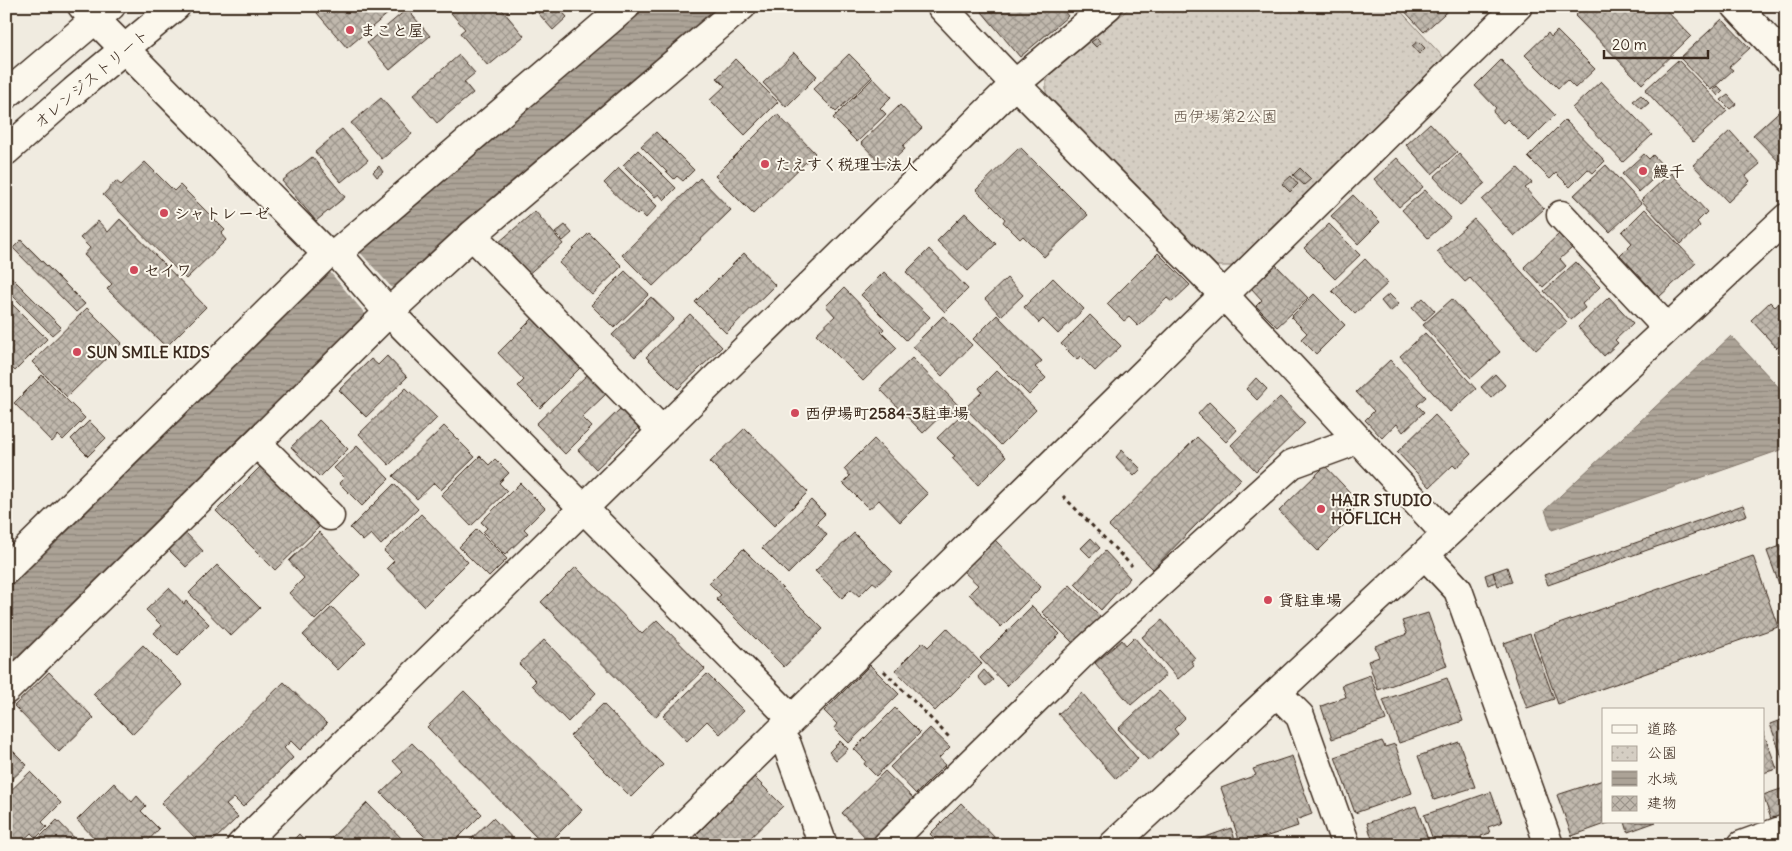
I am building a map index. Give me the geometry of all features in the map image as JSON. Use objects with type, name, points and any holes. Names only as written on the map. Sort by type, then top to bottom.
[{"type":"street","name":"オレンジストリート","points":[[6,151],[74,91],[176,6]]},
{"type":"street","points":[[6,570],[335,255],[626,6]]},
{"type":"street","points":[[6,690],[257,443],[387,310],[472,235],[742,6]]},
{"type":"street","points":[[941,6],[1015,84],[1224,295],[1446,534]]},
{"type":"street","points":[[241,845],[1015,84],[1108,6]]},
{"type":"street","points":[[664,845],[1518,6]]},
{"type":"street","points":[[1736,6],[1786,59]]},
{"type":"street","points":[[6,95],[96,11],[124,50],[335,255],[387,310],[584,508],[785,726],[788,745],[824,845]]},
{"type":"street","points":[[1561,215],[1667,328]]},
{"type":"street","points":[[1114,845],[1786,218]]},
{"type":"street","points":[[472,235],[662,431]]},
{"type":"street","points":[[887,845],[1086,650],[1292,464],[1344,445],[1354,435]]},
{"type":"street","points":[[257,443],[330,516]]},
{"type":"street","points":[[1425,555],[1458,590],[1548,845]]},
{"type":"street","points":[[1277,693],[1300,716],[1346,845]]},
{"type":"street","points":[[1742,845],[1786,829]]},
{"type":"path","points":[[1041,474],[1154,588]]},
{"type":"path","points":[[863,650],[973,761]]},
{"type":"green space","name":"西伊場第2公園","points":[[1132,6],[1396,6],[1444,58],[1232,266],[1217,266],[1046,93],[1046,78]]},
{"type":"water","points":[[646,6],[718,6],[462,223],[378,301],[6,668],[6,592],[328,275]]},
{"type":"water","points":[[1731,336],[1786,395],[1786,448],[1552,530],[1545,510]]},
{"type":"pier","points":[[357,249],[394,290],[367,316],[329,271]]},
{"type":"building","name":"まこと屋","points":[[325,6],[397,6],[347,48],[317,13]]},
{"type":"building","points":[[445,6],[499,6],[524,36],[488,66],[460,33],[465,29]]},
{"type":"building","points":[[525,6],[540,6],[531,13]]},
{"type":"building","points":[[547,6],[557,6],[567,17],[553,30],[538,13]]},
{"type":"building","points":[[977,6],[1060,6],[1068,16],[1020,57]]},
{"type":"building","points":[[1400,6],[1453,6],[1424,32]]},
{"type":"building","points":[[1585,6],[1662,6],[1691,36],[1642,84],[1575,16]]},
{"type":"building","points":[[407,9],[430,36],[390,70],[367,43]]},
{"type":"building","points":[[1722,19],[1750,48],[1729,67],[1733,70],[1711,90],[1680,58]]},
{"type":"building","points":[[1557,31],[1595,69],[1575,88],[1567,80],[1558,88],[1525,55],[1548,33],[1551,37]]},
{"type":"building","points":[[1097,38],[1101,43],[1096,47],[1091,42]]},
{"type":"building","points":[[1418,41],[1425,48],[1419,54],[1412,46]]},
{"type":"building","points":[[794,53],[817,76],[786,107],[763,83]]},
{"type":"building","points":[[849,54],[872,77],[836,112],[813,89]]},
{"type":"building","points":[[459,55],[475,73],[464,82],[473,93],[437,123],[413,95]]},
{"type":"building","points":[[735,59],[778,102],[745,135],[710,100],[725,86],[717,78]]},
{"type":"building","points":[[1501,60],[1555,115],[1529,141],[1507,119],[1503,123],[1493,112],[1496,108],[1475,86]]},
{"type":"building","points":[[1678,60],[1727,111],[1693,142],[1645,90]]},
{"type":"building","points":[[873,78],[891,97],[880,108],[886,114],[857,142],[833,118]]},
{"type":"building","points":[[1601,81],[1652,135],[1623,162],[1572,108]]},
{"type":"building","points":[[1718,86],[1723,91],[1718,96],[1713,90]]},
{"type":"building","points":[[1641,95],[1649,103],[1642,109],[1633,101]]},
{"type":"building","points":[[1728,95],[1736,104],[1730,109],[1721,100]]},
{"type":"building","points":[[381,98],[412,134],[382,159],[351,123]]},
{"type":"building","points":[[900,105],[922,128],[903,146],[905,149],[885,168],[861,143]]},
{"type":"building","points":[[1786,105],[1786,169],[1753,135]]},
{"type":"building","points":[[777,114],[815,153],[753,214],[715,176]]},
{"type":"building","points":[[1565,120],[1605,161],[1593,173],[1588,169],[1570,187],[1556,173],[1550,179],[1528,157]]},
{"type":"building","points":[[1430,123],[1457,152],[1432,174],[1406,145]]},
{"type":"building","points":[[342,129],[368,160],[341,182],[315,152]]},
{"type":"building","points":[[1730,131],[1760,164],[1746,176],[1750,181],[1728,202],[1693,165]]},
{"type":"building","points":[[656,132],[694,170],[683,181],[677,176],[674,179],[641,146]]},
{"type":"building","points":[[1020,147],[1088,215],[1044,257],[1023,236],[1020,239],[1003,222],[1005,219],[976,190]]},
{"type":"building","points":[[638,150],[676,188],[664,200],[659,194],[655,197],[623,165]]},
{"type":"building","points":[[1459,154],[1485,183],[1460,205],[1434,177]]},
{"type":"building","points":[[1644,154],[1649,159],[1653,155],[1665,168],[1639,192],[1622,174]]},
{"type":"building","points":[[312,157],[345,197],[316,221],[282,181]]},
{"type":"building","points":[[1397,158],[1423,187],[1399,207],[1374,179]]},
{"type":"building","name":"シャトレーゼ","points":[[145,162],[174,191],[180,185],[225,230],[221,234],[226,240],[186,279],[103,195],[116,181],[121,185]]},
{"type":"building","points":[[1606,165],[1641,203],[1610,232],[1574,195]]},
{"type":"building","points":[[379,166],[383,172],[377,177],[373,172]]},
{"type":"building","points":[[619,168],[657,206],[646,218],[640,212],[637,215],[604,183]]},
{"type":"building","points":[[1300,168],[1311,179],[1304,185],[1293,175]]},
{"type":"building","points":[[1518,168],[1532,183],[1525,188],[1544,209],[1514,236],[1482,200]]},
{"type":"building","points":[[1671,173],[1707,212],[1697,222],[1700,226],[1681,244],[1641,200]]},
{"type":"building","points":[[1291,176],[1298,184],[1290,192],[1282,184]]},
{"type":"building","points":[[700,178],[731,210],[653,286],[622,255]]},
{"type":"building","points":[[1425,190],[1451,218],[1428,238],[1402,210]]},
{"type":"building","points":[[1353,195],[1380,222],[1358,244],[1331,216]]},
{"type":"building","points":[[1645,209],[1696,263],[1659,297],[1620,255],[1632,243],[1622,232]]},
{"type":"building","points":[[535,211],[563,244],[526,276],[498,243]]},
{"type":"building","points":[[965,213],[996,244],[968,271],[937,241]]},
{"type":"building","name":"セイワ","points":[[120,219],[206,307],[166,347],[107,289],[112,284],[84,255],[90,248],[80,238],[98,221],[108,232]]},
{"type":"building","points":[[1474,219],[1567,322],[1536,350],[1470,278],[1465,282],[1437,252]]},
{"type":"building","points":[[1329,224],[1360,255],[1335,279],[1304,248]]},
{"type":"building","points":[[565,225],[572,233],[563,241],[555,233]]},
{"type":"building","points":[[589,233],[622,266],[592,295],[559,263]]},
{"type":"building","points":[[1559,234],[1572,248],[1560,259],[1566,266],[1543,287],[1524,267]]},
{"type":"building","points":[[21,240],[85,304],[76,312],[13,248]]},
{"type":"building","points":[[929,249],[968,289],[945,312],[906,272]]},
{"type":"building","points":[[744,253],[775,285],[726,333],[695,302]]},
{"type":"building","points":[[1158,253],[1190,285],[1172,302],[1167,298],[1138,326],[1129,317],[1124,321],[1107,304]]},
{"type":"building","points":[[1365,259],[1388,283],[1355,314],[1332,291]]},
{"type":"building","points":[[1576,262],[1600,287],[1582,304],[1585,308],[1571,320],[1544,291]]},
{"type":"building","points":[[1275,264],[1308,298],[1277,327],[1256,306],[1262,300],[1251,288]]},
{"type":"building","points":[[625,271],[649,294],[614,328],[591,305]]},
{"type":"building","points":[[6,272],[61,327],[52,335],[6,289]]},
{"type":"building","points":[[884,272],[930,317],[906,340],[861,295]]},
{"type":"building","points":[[1007,278],[1023,295],[1001,316],[985,299]]},
{"type":"building","points":[[1053,278],[1084,309],[1058,334],[1043,319],[1039,323],[1024,307]]},
{"type":"building","points":[[844,288],[884,329],[881,332],[897,348],[863,381],[816,334],[835,316],[826,306]]},
{"type":"building","points":[[1314,294],[1345,325],[1316,354],[1301,339],[1307,333],[1291,317]]},
{"type":"building","points":[[1389,294],[1399,304],[1390,312],[1381,301]]},
{"type":"building","points":[[651,297],[674,319],[635,357],[612,335]]},
{"type":"building","points":[[1609,297],[1633,323],[1615,340],[1618,343],[1604,356],[1578,327]]},
{"type":"building","points":[[1786,297],[1786,340],[1777,348],[1751,320],[1770,302],[1775,307]]},
{"type":"building","points":[[6,298],[47,339],[15,371],[6,362]]},
{"type":"building","points":[[1423,298],[1435,311],[1424,321],[1412,308]]},
{"type":"building","points":[[1452,299],[1500,352],[1471,378],[1423,325]]},
{"type":"building","name":"SUN SMILE KIDS","points":[[87,308],[122,343],[67,397],[32,362]]},
{"type":"building","points":[[690,314],[722,347],[678,389],[646,357]]},
{"type":"building","points":[[997,315],[1042,361],[1035,367],[1046,378],[1029,395],[973,339]]},
{"type":"building","points":[[1090,315],[1121,346],[1095,371],[1080,356],[1077,360],[1061,344]]},
{"type":"building","points":[[943,316],[972,345],[942,376],[913,346]]},
{"type":"building","points":[[533,318],[581,367],[540,408],[518,386],[524,380],[498,353]]},
{"type":"building","points":[[1425,333],[1476,389],[1450,412],[1400,356]]},
{"type":"building","points":[[387,356],[407,377],[366,417],[339,390],[371,359],[378,365]]},
{"type":"building","points":[[912,358],[959,406],[951,414],[947,410],[923,433],[880,389]]},
{"type":"building","points":[[1390,360],[1426,397],[1417,405],[1424,412],[1403,432],[1397,424],[1382,438],[1365,420],[1374,411],[1356,392]]},
{"type":"building","points":[[997,370],[1036,410],[1001,445],[965,408],[982,392],[979,388]]},
{"type":"building","points":[[588,374],[607,393],[582,417],[592,427],[565,454],[536,424]]},
{"type":"building","points":[[1495,374],[1505,385],[1491,398],[1481,387]]},
{"type":"building","points":[[42,375],[85,418],[63,440],[58,435],[52,442],[14,403]]},
{"type":"building","points":[[1256,378],[1267,389],[1257,400],[1246,389]]},
{"type":"building","points":[[406,388],[437,418],[389,465],[359,434]]},
{"type":"building","points":[[1280,397],[1305,423],[1256,471],[1231,445]]},
{"type":"building","points":[[1209,402],[1237,430],[1226,442],[1198,414]]},
{"type":"building","points":[[621,408],[640,427],[596,469],[578,450]]},
{"type":"building","points":[[962,414],[1006,457],[978,485],[952,458],[955,456],[937,438]]},
{"type":"building","points":[[1435,415],[1471,454],[1456,468],[1453,465],[1430,487],[1397,452]]},
{"type":"building","points":[[319,420],[348,449],[320,477],[291,447]]},
{"type":"building","points":[[89,421],[106,438],[88,456],[71,439]]},
{"type":"building","points":[[444,426],[475,457],[441,490],[434,483],[417,499],[393,476]]},
{"type":"building","points":[[745,428],[808,492],[774,526],[710,462]]},
{"type":"building","points":[[1197,437],[1241,479],[1153,569],[1109,526]]},
{"type":"building","points":[[874,439],[928,494],[900,522],[879,500],[869,509],[843,483],[850,476],[844,469]]},
{"type":"building","points":[[357,446],[389,479],[362,506],[339,483],[344,478],[334,468]]},
{"type":"building","points":[[1122,450],[1141,469],[1134,476],[1116,457]]},
{"type":"building","points":[[480,456],[489,465],[495,459],[509,473],[499,483],[507,491],[471,526],[441,495]]},
{"type":"building","points":[[261,466],[320,526],[275,570],[216,511]]},
{"type":"building","points":[[1325,466],[1360,503],[1344,519],[1347,522],[1318,551],[1279,511]]},
{"type":"building","points":[[520,483],[545,508],[524,529],[528,533],[505,555],[483,532],[487,528],[481,522]]},
{"type":"building","points":[[394,484],[418,509],[381,545],[371,534],[363,541],[350,528]]},
{"type":"building","points":[[811,500],[825,514],[816,523],[827,535],[788,574],[762,548]]},
{"type":"building","points":[[1743,505],[1747,515],[1548,585],[1544,575]]},
{"type":"building","points":[[421,514],[468,562],[424,606],[387,568],[394,561],[384,551]]},
{"type":"building","points":[[477,529],[507,559],[489,577],[459,547]]},
{"type":"building","points":[[185,532],[203,551],[186,567],[168,549]]},
{"type":"building","points":[[319,532],[360,575],[315,620],[289,593],[304,578],[289,561]]},
{"type":"building","points":[[854,533],[892,571],[877,585],[873,582],[859,596],[851,589],[842,598],[815,571]]},
{"type":"building","points":[[1091,538],[1100,548],[1090,557],[1081,548]]},
{"type":"building","points":[[995,540],[1041,587],[1001,627],[969,594],[978,585],[963,571]]},
{"type":"building","points":[[1786,544],[1786,603],[1767,551]]},
{"type":"building","points":[[743,549],[823,629],[784,667],[716,599],[721,595],[709,583]]},
{"type":"building","points":[[1105,551],[1130,578],[1101,610],[1075,584]]},
{"type":"building","points":[[1753,556],[1778,627],[1558,704],[1533,633]]},
{"type":"building","points":[[217,565],[260,608],[231,636],[189,593]]},
{"type":"building","points":[[576,567],[642,634],[657,620],[705,669],[655,717],[541,602]]},
{"type":"building","points":[[1507,567],[1512,582],[1498,586],[1493,572]]},
{"type":"building","points":[[1493,572],[1496,582],[1488,585],[1485,575]]},
{"type":"building","points":[[1070,585],[1101,617],[1074,644],[1042,612]]},
{"type":"building","points":[[169,588],[184,604],[186,601],[209,624],[177,656],[154,633],[162,626],[146,610]]},
{"type":"building","points":[[1032,606],[1060,634],[1007,686],[980,658]]},
{"type":"building","points":[[332,607],[366,642],[338,670],[303,635]]},
{"type":"building","points":[[1428,613],[1447,666],[1378,690],[1368,661],[1379,657],[1375,646],[1407,634],[1402,621]]},
{"type":"building","points":[[1162,620],[1195,658],[1191,661],[1194,665],[1178,679],[1142,637]]},
{"type":"building","points":[[947,628],[982,664],[935,711],[895,670],[923,642],[928,647]]},
{"type":"building","points":[[1530,634],[1554,699],[1527,708],[1504,643]]},
{"type":"building","points":[[1134,637],[1166,675],[1131,705],[1095,663],[1122,640],[1126,645]]},
{"type":"building","points":[[544,640],[596,693],[568,722],[532,685],[536,681],[519,664]]},
{"type":"building","points":[[143,645],[183,685],[133,734],[93,694]]},
{"type":"building","points":[[870,665],[899,694],[849,743],[834,728],[837,724],[824,711]]},
{"type":"building","points":[[984,670],[993,680],[986,686],[978,677]]},
{"type":"building","points":[[49,672],[94,718],[59,752],[14,706]]},
{"type":"building","points":[[707,674],[744,711],[720,734],[707,721],[687,741],[663,716]]},
{"type":"building","points":[[1370,675],[1386,720],[1332,739],[1321,706],[1346,697],[1342,685]]},
{"type":"building","points":[[1447,678],[1463,721],[1399,743],[1383,700]]},
{"type":"building","points":[[284,682],[327,724],[300,750],[291,741],[284,748],[293,758],[243,807],[234,798],[226,805],[238,817],[209,845],[202,845],[161,803]]},
{"type":"building","points":[[464,691],[582,810],[547,845],[544,845],[427,727]]},
{"type":"building","points":[[1159,691],[1185,718],[1174,729],[1178,734],[1149,761],[1118,729]]},
{"type":"building","points":[[1082,693],[1138,759],[1116,779],[1058,714]]},
{"type":"building","points":[[603,704],[663,765],[631,797],[570,736]]},
{"type":"building","points":[[895,708],[920,733],[876,776],[864,764],[866,761],[854,749]]},
{"type":"building","points":[[1786,718],[1786,769],[1770,724]]},
{"type":"building","points":[[930,728],[950,747],[939,758],[945,765],[916,794],[890,767]]},
{"type":"building","points":[[1764,734],[1777,769],[1764,773]]},
{"type":"building","points":[[840,741],[848,749],[836,760],[829,752]]},
{"type":"building","points":[[1382,741],[1385,747],[1395,744],[1412,793],[1355,813],[1335,757]]},
{"type":"building","points":[[1459,742],[1475,787],[1434,800],[1418,756]]},
{"type":"building","points":[[412,743],[482,814],[451,845],[433,845],[381,793],[403,772],[393,761]]},
{"type":"building","points":[[6,744],[27,765],[6,785]]},
{"type":"building","points":[[1292,756],[1312,814],[1296,820],[1298,826],[1241,845],[1221,788],[1256,775],[1253,769]]},
{"type":"building","points":[[885,771],[914,799],[870,842],[842,813]]},
{"type":"building","points":[[30,772],[61,803],[42,822],[47,827],[36,838],[31,833],[18,845],[6,845],[6,795]]},
{"type":"building","points":[[754,777],[783,806],[743,845],[705,845],[696,835]]},
{"type":"building","points":[[1602,780],[1602,824],[1605,824],[1572,836],[1557,795]]},
{"type":"building","points":[[114,783],[132,802],[137,796],[146,806],[141,811],[159,829],[144,845],[101,845],[77,820]]},
{"type":"building","points":[[1784,788],[1786,794],[1786,814],[1771,819],[1764,795]]},
{"type":"building","points":[[1491,792],[1502,822],[1488,827],[1490,833],[1481,836],[1482,841],[1471,845],[1435,845],[1424,815]]},
{"type":"building","points":[[367,803],[408,845],[331,845],[328,841]]},
{"type":"building","points":[[961,803],[1002,845],[941,845],[930,834]]},
{"type":"building","points":[[1416,806],[1430,845],[1374,845],[1367,823]]},
{"type":"building","points":[[493,818],[519,845],[465,845]]},
{"type":"building","points":[[57,820],[81,845],[32,845]]},
{"type":"building","points":[[1626,824],[1650,824],[1628,832]]},
{"type":"building","points":[[1231,828],[1237,845],[1183,845]]},
{"type":"building","points":[[299,834],[309,845],[288,845]]},
{"type":"place","name":"まこと屋","points":[[350,30]]},
{"type":"place","name":"たえすく税理士法人","points":[[765,164]]},
{"type":"place","name":"鰻千","points":[[1643,171]]},
{"type":"place","name":"シャトレーゼ","points":[[164,213]]},
{"type":"place","name":"セイワ","points":[[134,270]]},
{"type":"place","name":"SUN SMILE KIDS","points":[[77,352]]},
{"type":"place","name":"西伊場町2584-3駐車場","points":[[795,413]]},
{"type":"place","name":"HAIR STUDIO HÖFLICH","points":[[1321,509]]},
{"type":"place","name":"貸駐車場","points":[[1268,600]]}]
